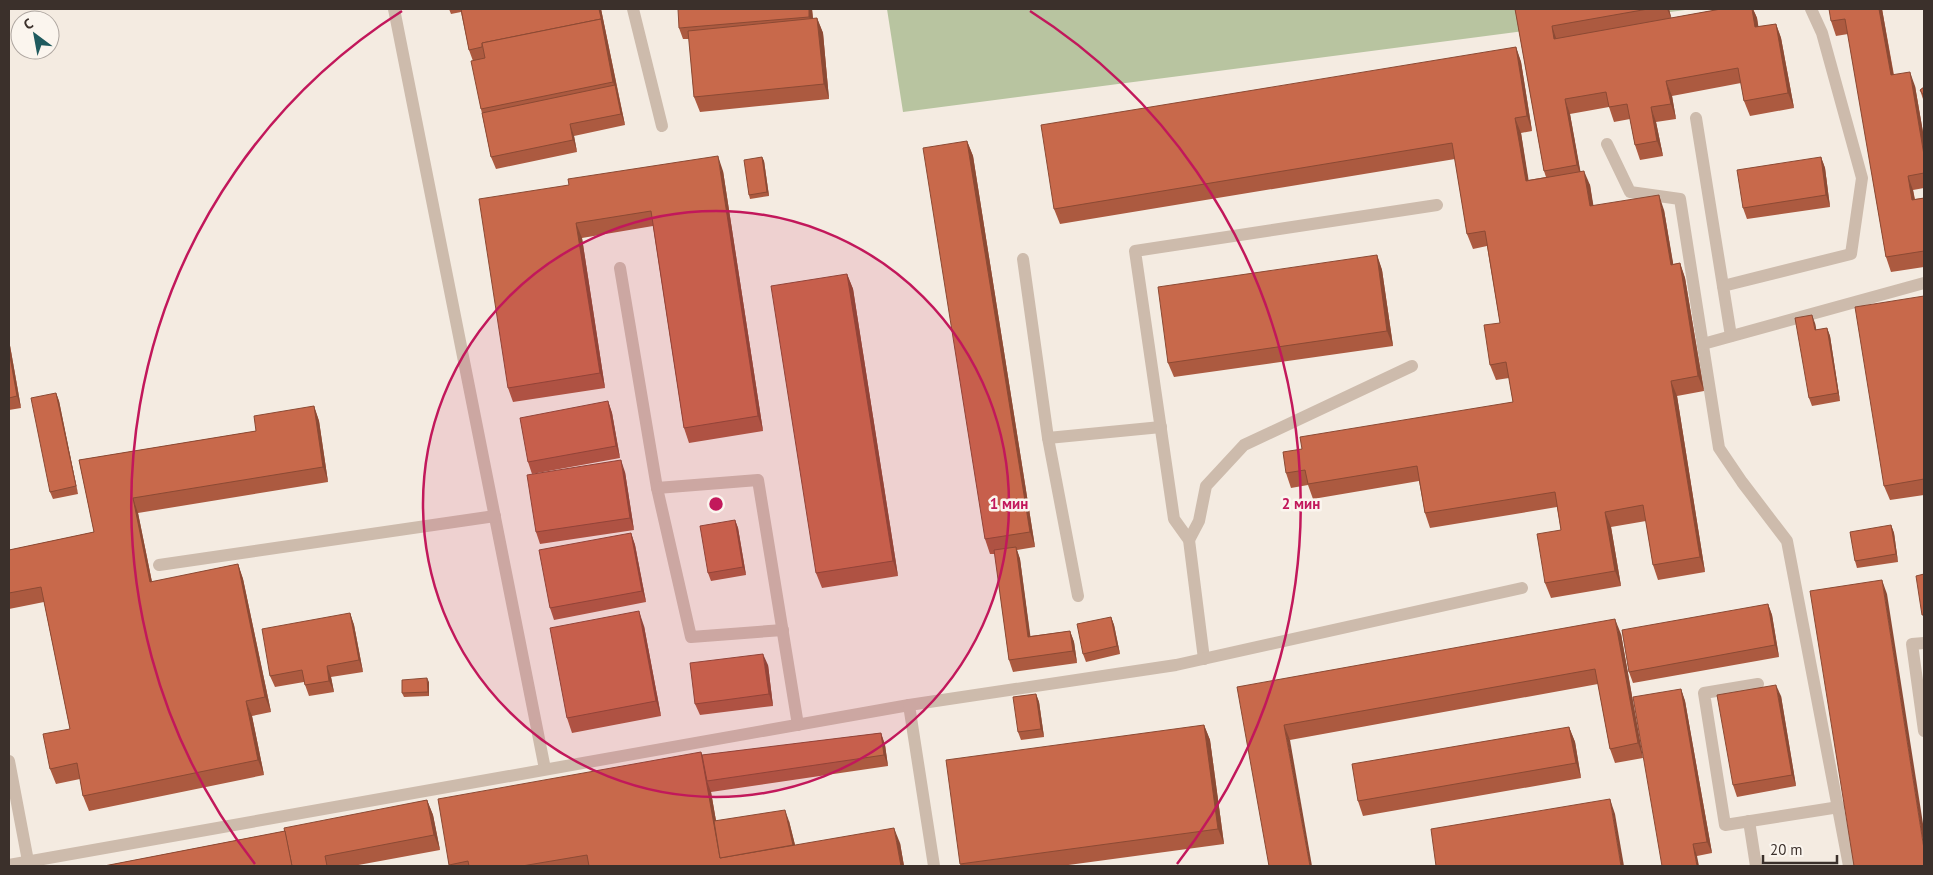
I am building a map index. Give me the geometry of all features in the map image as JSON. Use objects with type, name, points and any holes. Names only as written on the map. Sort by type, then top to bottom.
[{"type":"lane","points":[[394,9],[545,769]]},
{"type":"lane","points":[[633,9],[662,126]]},
{"type":"lane","points":[[1723,286],[1851,254],[1862,178],[1822,32],[1811,9]]},
{"type":"lane","points":[[1696,118],[1731,336]]},
{"type":"lane","points":[[1607,144],[1630,192],[1680,200],[1719,448],[1742,482],[1787,540],[1849,866]]},
{"type":"lane","points":[[1204,658],[1189,540],[1174,519],[1135,251],[1437,205]]},
{"type":"lane","points":[[1023,259],[1048,438],[1078,596]]},
{"type":"lane","points":[[620,268],[658,488],[691,637],[783,630]]},
{"type":"lane","points":[[1703,344],[1924,283]]},
{"type":"lane","points":[[1189,540],[1199,521],[1206,486],[1244,445],[1412,366]]},
{"type":"lane","points":[[1048,438],[1160,427]]},
{"type":"lane","points":[[658,488],[758,480],[798,725]]},
{"type":"lane","points":[[159,565],[495,516]]},
{"type":"lane","points":[[9,865],[909,705],[1176,665],[1522,588]]},
{"type":"lane","points":[[1924,643],[1912,644],[1924,731]]},
{"type":"lane","points":[[1758,684],[1704,693],[1725,825],[1838,806]]},
{"type":"lane","points":[[909,705],[934,866]]},
{"type":"lane","points":[[9,761],[28,861]]},
{"type":"lane","points":[[1749,821],[1756,866]]},
{"type":"green space","points":[[887,9],[1693,9],[903,112]]},
{"type":"building","points":[[461,9],[599,9],[602,22],[601,19],[482,43],[482,47],[469,50]]},
{"type":"building","points":[[678,9],[809,9],[809,17],[679,28]]},
{"type":"building","points":[[1515,9],[1648,9],[1552,26],[1554,39],[1721,9],[1752,9],[1755,27],[1776,24],[1788,93],[1744,101],[1738,68],[1666,81],[1671,104],[1651,107],[1657,141],[1635,145],[1627,104],[1609,107],[1606,92],[1565,99],[1577,165],[1544,171]]},
{"type":"building","points":[[1829,9],[1879,9],[1891,75],[1910,72],[1924,155],[1924,173],[1908,176],[1912,200],[1924,198],[1924,251],[1886,257],[1845,19],[1831,21]]},
{"type":"building","points":[[817,18],[824,84],[694,97],[688,31]]},
{"type":"building","points":[[601,19],[613,82],[481,109],[471,61],[485,58],[482,43]]},
{"type":"building","points":[[1516,47],[1527,116],[1515,118],[1526,181],[1584,171],[1590,206],[1659,195],[1671,265],[1680,263],[1698,376],[1671,381],[1700,557],[1653,565],[1643,505],[1605,512],[1615,571],[1545,583],[1537,534],[1561,530],[1555,492],[1425,513],[1417,466],[1308,484],[1305,470],[1286,473],[1283,452],[1302,449],[1300,437],[1513,402],[1506,362],[1490,365],[1484,325],[1500,323],[1485,231],[1467,234],[1452,143],[1054,209],[1041,125]]},
{"type":"building","points":[[615,85],[621,114],[570,124],[573,140],[491,157],[482,113]]},
{"type":"building","points":[[1924,87],[1924,96],[1920,90]]},
{"type":"building","points":[[967,141],[1030,532],[985,539],[923,148]]},
{"type":"building","points":[[718,156],[758,416],[684,428],[651,211],[576,223],[600,373],[508,388],[479,199],[569,185],[568,179]]},
{"type":"building","points":[[762,157],[767,192],[749,195],[744,160]]},
{"type":"building","points":[[1821,157],[1826,195],[1743,208],[1737,170]]},
{"type":"building","points":[[1377,255],[1387,331],[1168,363],[1158,287]]},
{"type":"building","points":[[847,274],[893,561],[816,573],[771,286]]},
{"type":"building","points":[[1924,296],[1924,479],[1884,486],[1855,307]]},
{"type":"building","points":[[1812,315],[1815,330],[1827,328],[1838,393],[1809,398],[1795,318]]},
{"type":"building","points":[[9,351],[17,396],[9,398]]},
{"type":"building","points":[[56,393],[76,486],[50,492],[31,398]]},
{"type":"building","points":[[608,401],[616,446],[528,462],[520,418]]},
{"type":"building","points":[[314,406],[323,467],[133,498],[150,582],[238,564],[265,697],[246,701],[258,760],[83,796],[77,763],[50,769],[43,734],[70,729],[41,587],[9,593],[9,550],[94,532],[79,460],[256,431],[254,416]]},
{"type":"building","points":[[621,460],[630,518],[536,532],[527,475]]},
{"type":"building","points":[[735,520],[743,567],[708,573],[700,526]]},
{"type":"building","points":[[1891,525],[1896,554],[1855,561],[1850,532]]},
{"type":"building","points":[[631,533],[642,591],[550,608],[539,550]]},
{"type":"building","points":[[1016,547],[1028,637],[1070,631],[1073,651],[1009,660],[994,550]]},
{"type":"building","points":[[1924,574],[1924,615],[1922,615],[1916,576]]},
{"type":"building","points":[[1882,580],[1924,849],[1924,866],[1854,866],[1810,591]]},
{"type":"building","points":[[1768,604],[1775,645],[1629,672],[1622,630]]},
{"type":"building","points":[[639,611],[656,701],[567,718],[550,628]]},
{"type":"building","points":[[350,613],[359,660],[327,666],[329,681],[305,685],[302,670],[270,676],[262,629]]},
{"type":"building","points":[[1111,617],[1117,646],[1083,654],[1077,624]]},
{"type":"building","points":[[1615,619],[1638,743],[1610,749],[1595,669],[1284,725],[1310,866],[1269,866],[1237,687]]},
{"type":"building","points":[[763,654],[769,694],[695,704],[690,663]]},
{"type":"building","points":[[427,678],[428,692],[402,693],[402,680]]},
{"type":"building","points":[[1776,685],[1792,775],[1733,785],[1717,695]]},
{"type":"building","points":[[1681,689],[1707,842],[1693,844],[1697,866],[1662,866],[1633,697]]},
{"type":"building","points":[[1036,694],[1041,729],[1018,732],[1013,697]]},
{"type":"building","points":[[1204,725],[1218,829],[960,864],[946,760]]},
{"type":"building","points":[[1569,727],[1576,763],[1358,801],[1352,764]]},
{"type":"building","points":[[881,733],[884,755],[707,781],[702,755]]},
{"type":"building","points":[[701,752],[720,858],[894,828],[901,866],[589,866],[587,855],[522,866],[469,866],[468,861],[449,865],[438,799]]},
{"type":"building","points":[[1610,799],[1621,866],[1436,866],[1431,829]]},
{"type":"building","points":[[427,800],[434,835],[325,856],[327,866],[292,866],[284,828]]},
{"type":"building","points":[[785,810],[793,845],[720,858],[714,821]]},
{"type":"building","points":[[285,831],[292,866],[104,866]]}]
